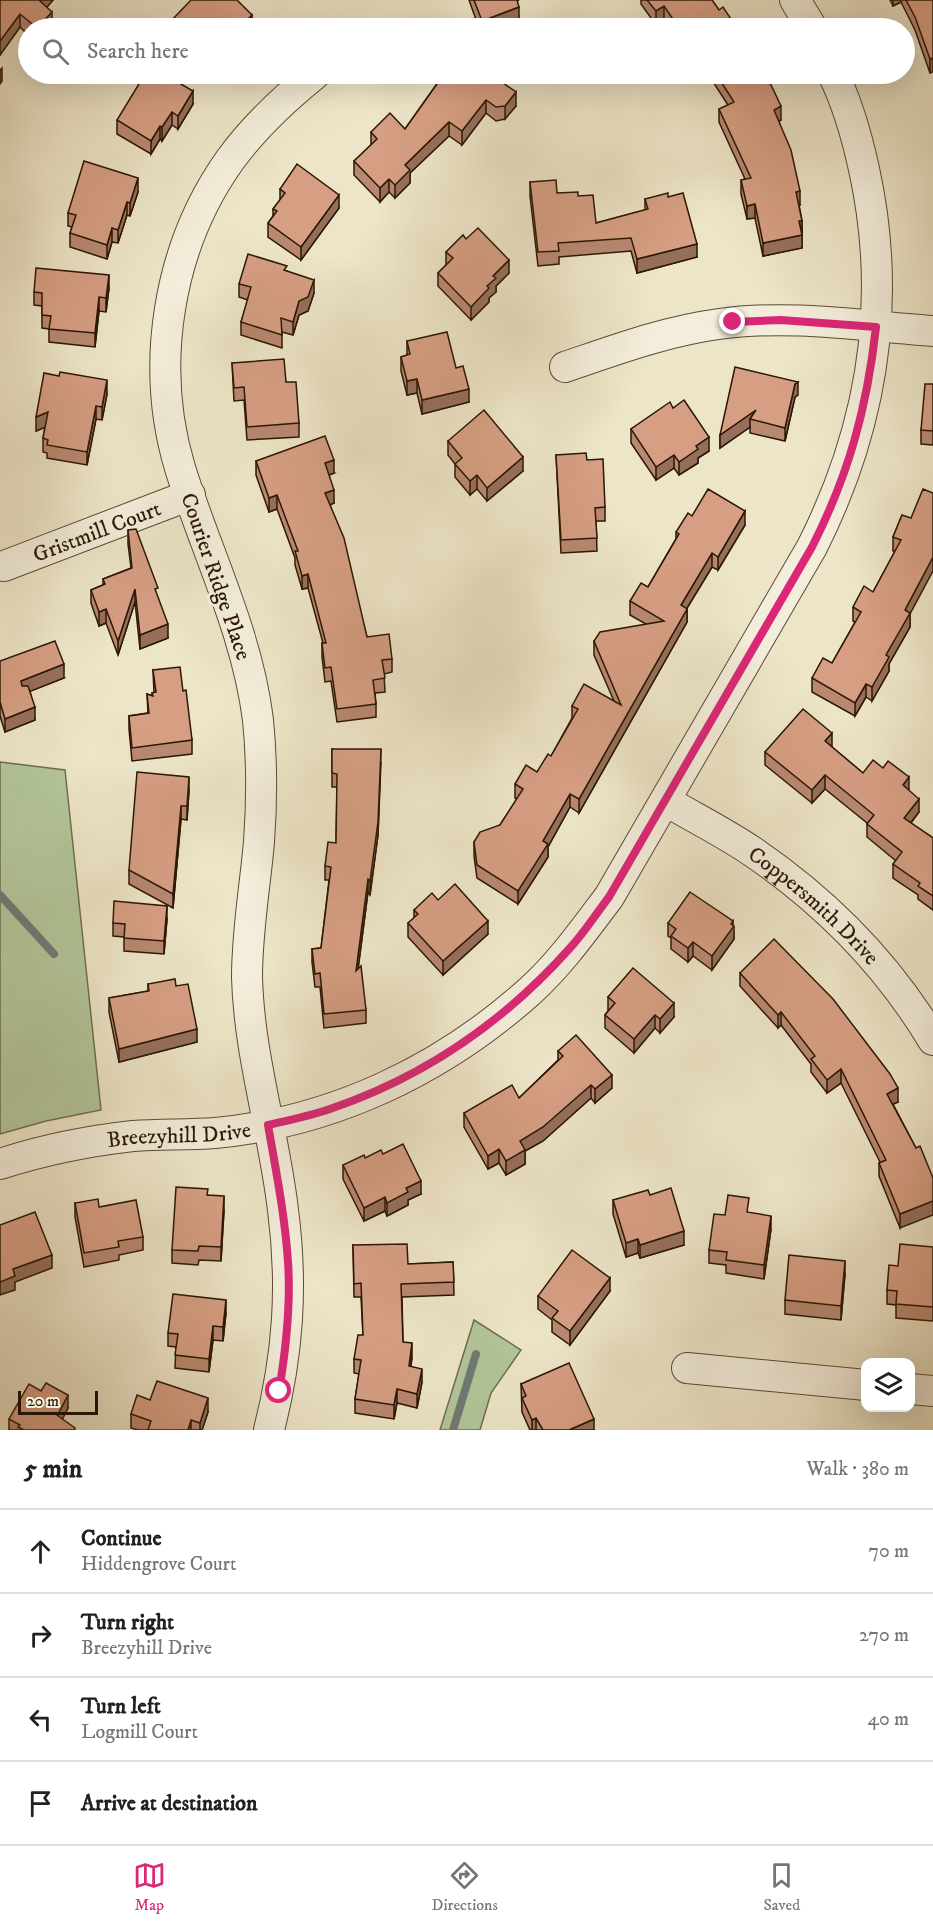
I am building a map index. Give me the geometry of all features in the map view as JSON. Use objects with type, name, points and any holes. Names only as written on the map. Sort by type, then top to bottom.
[{"type":"street","points":[[795,0],[806,18]]},
{"type":"street","name":"Courier Ridge Place","points":[[269,1430],[284,1359],[289,1264],[283,1207],[252,1039],[247,978],[249,919],[261,807],[258,719],[238,628],[190,495],[173,437],[165,379],[169,320],[178,274],[200,212],[231,159],[268,115],[304,84]]},
{"type":"street","name":"Breezyhill Drive","points":[[0,1164],[87,1142],[135,1136],[215,1133],[268,1125],[328,1110],[376,1092],[434,1063],[482,1031],[531,990],[572,946],[609,897],[812,547],[830,511],[849,461],[862,418],[871,372],[876,327],[877,263],[871,201],[857,140],[837,84]]},
{"type":"street","points":[[565,368],[655,337],[717,324],[781,320],[933,331]]},
{"type":"street","name":"Gristmill Court","points":[[4,566],[190,495]]},
{"type":"street","name":"Coppersmith Drive","points":[[666,801],[751,851],[810,896],[868,952],[928,1020]]},
{"type":"street","points":[[687,1368],[861,1385]]},
{"type":"street","points":[[915,1389],[933,1391]]},
{"type":"green space","points":[[0,762],[65,770],[101,1110],[46,1121],[0,1134]]},
{"type":"green space","points":[[474,1320],[521,1350],[491,1393],[480,1430],[440,1430]]},
{"type":"building","points":[[0,0],[41,0],[52,12],[46,18],[25,18],[20,14],[0,41]]},
{"type":"building","points":[[191,0],[237,0],[252,15],[249,18],[174,18]]},
{"type":"building","points":[[474,0],[517,0],[519,7],[490,18],[481,18]]},
{"type":"building","points":[[647,0],[712,0],[719,10],[723,7],[730,18],[672,18],[664,6],[656,11]]},
{"type":"building","points":[[906,0],[933,0],[933,58],[930,59],[915,17]]},
{"type":"building","points":[[139,84],[181,84],[193,91],[178,116],[172,112],[151,141],[117,120]]},
{"type":"building","points":[[437,84],[504,84],[516,92],[505,106],[496,107],[486,100],[462,131],[449,122],[405,165],[410,170],[395,185],[389,179],[380,188],[354,161],[377,139],[371,132],[390,113],[405,129]]},
{"type":"building","points":[[722,84],[771,85],[781,106],[774,110],[791,150],[800,191],[796,192],[802,221],[799,221],[802,235],[763,243],[755,204],[747,206],[741,180],[751,178],[719,109],[734,102]]},
{"type":"building","points":[[84,161],[138,178],[118,230],[112,228],[107,245],[70,233],[76,215],[68,213]]},
{"type":"building","points":[[297,164],[339,195],[301,247],[268,223],[277,211],[273,209],[285,193],[280,189]]},
{"type":"building","points":[[556,180],[557,193],[578,192],[578,196],[593,195],[596,223],[648,209],[645,199],[668,193],[668,197],[683,193],[697,244],[637,259],[631,238],[558,243],[559,251],[538,252],[530,182]]},
{"type":"building","points":[[478,228],[509,260],[493,276],[496,278],[487,286],[489,288],[471,307],[438,273],[453,258],[446,252],[463,235],[466,239]]},
{"type":"building","points":[[248,254],[287,266],[284,270],[314,280],[308,297],[299,301],[293,322],[281,318],[282,335],[241,322],[251,287],[239,284]]},
{"type":"building","points":[[36,268],[109,275],[106,298],[99,297],[95,333],[49,329],[51,316],[42,315],[42,293],[34,292]]},
{"type":"building","points":[[447,332],[456,368],[463,366],[469,389],[422,400],[417,379],[407,381],[401,357],[410,354],[407,341]]},
{"type":"building","points":[[284,359],[286,382],[296,382],[299,423],[247,427],[244,387],[234,388],[232,363]]},
{"type":"building","points":[[735,367],[798,382],[795,384],[785,428],[750,419],[756,410],[720,435]]},
{"type":"building","points":[[60,372],[107,380],[102,407],[96,406],[87,452],[47,445],[48,440],[43,438],[48,412],[36,417],[44,373],[59,376]]},
{"type":"building","points":[[925,384],[933,384],[933,431],[921,430]]},
{"type":"building","points":[[684,400],[709,437],[696,446],[698,449],[679,462],[674,455],[656,467],[631,429],[670,402],[673,408]]},
{"type":"building","points":[[484,410],[523,457],[487,488],[477,475],[470,481],[455,464],[462,458],[448,441]]},
{"type":"building","points":[[325,436],[334,460],[325,463],[334,490],[325,493],[344,538],[367,637],[389,634],[392,659],[382,660],[385,678],[373,680],[376,704],[337,709],[331,667],[325,668],[322,643],[326,643],[308,574],[302,576],[295,551],[298,551],[277,495],[269,498],[256,461]]},
{"type":"building","points":[[586,453],[587,460],[603,459],[605,507],[595,508],[597,538],[561,540],[556,455]]},
{"type":"building","points":[[708,489],[745,511],[718,557],[712,553],[681,605],[687,609],[579,799],[570,794],[543,841],[548,844],[518,891],[477,865],[474,842],[480,832],[500,825],[523,789],[515,784],[526,765],[537,772],[548,754],[551,756],[578,709],[572,706],[584,684],[621,705],[594,641],[600,632],[664,621],[630,601],[641,583],[648,587],[679,534],[676,532],[688,513],[692,516]]},
{"type":"building","points":[[923,489],[933,493],[933,557],[905,610],[910,613],[886,655],[889,657],[872,687],[866,684],[855,703],[812,678],[823,658],[832,663],[861,612],[853,607],[864,586],[873,592],[901,540],[893,537],[902,515],[911,518]]},
{"type":"building","points":[[136,529],[158,588],[155,589],[168,624],[140,635],[135,589],[118,641],[106,609],[99,612],[91,590],[105,584],[103,579],[132,568],[128,530]]},
{"type":"building","points":[[55,641],[64,664],[21,681],[22,686],[28,686],[35,707],[5,719],[0,702],[0,661]]},
{"type":"building","points":[[180,667],[183,691],[186,690],[192,740],[132,748],[129,716],[149,713],[147,694],[153,696],[152,693],[156,692],[153,670]]},
{"type":"building","points":[[803,709],[832,733],[825,741],[863,773],[873,760],[883,768],[888,761],[909,777],[903,785],[919,799],[904,818],[933,838],[933,896],[918,886],[920,883],[893,864],[902,852],[867,824],[874,815],[825,775],[812,790],[765,752]]},
{"type":"building","points":[[332,749],[381,749],[378,822],[356,971],[361,966],[366,1010],[324,1014],[320,973],[315,974],[312,949],[321,948],[331,867],[325,866],[328,842],[336,843],[337,774],[332,773]]},
{"type":"building","points":[[137,772],[189,777],[187,806],[181,806],[173,894],[129,870]]},
{"type":"building","points":[[455,884],[488,921],[443,961],[408,923],[418,914],[414,910],[432,893],[438,900]]},
{"type":"building","points":[[690,892],[733,921],[731,924],[734,926],[712,956],[693,942],[688,948],[671,936],[676,929],[668,923]]},
{"type":"building","points":[[114,901],[167,906],[164,941],[124,938],[125,924],[113,923]]},
{"type":"building","points":[[774,939],[833,999],[890,1074],[898,1088],[887,1094],[916,1148],[920,1146],[933,1178],[933,1201],[900,1214],[879,1163],[886,1160],[841,1069],[827,1080],[811,1059],[815,1056],[781,1012],[778,1015],[740,973]]},
{"type":"building","points":[[633,968],[674,1003],[660,1019],[655,1015],[634,1039],[605,1015],[615,1003],[608,997]]},
{"type":"building","points":[[175,979],[176,986],[188,984],[197,1029],[119,1049],[109,998],[149,991],[148,984]]},
{"type":"building","points":[[576,1035],[612,1075],[595,1089],[591,1085],[543,1127],[520,1141],[525,1150],[506,1161],[499,1149],[488,1156],[464,1113],[512,1085],[519,1098],[563,1056],[558,1051]]},
{"type":"building","points":[[403,1144],[421,1181],[406,1188],[408,1192],[387,1203],[385,1197],[364,1208],[343,1165],[381,1150],[383,1154]]},
{"type":"building","points":[[176,1187],[208,1189],[207,1195],[224,1196],[221,1247],[199,1246],[198,1251],[172,1250]]},
{"type":"building","points":[[671,1188],[684,1231],[640,1245],[638,1239],[626,1243],[613,1200],[648,1190],[650,1195]]},
{"type":"building","points":[[728,1195],[749,1198],[747,1212],[771,1216],[764,1265],[726,1260],[727,1252],[709,1250],[714,1214],[725,1215]]},
{"type":"building","points":[[98,1199],[99,1207],[136,1200],[143,1237],[118,1241],[119,1247],[84,1253],[75,1203]]},
{"type":"building","points":[[35,1212],[52,1255],[13,1269],[15,1276],[0,1282],[0,1225]]},
{"type":"building","points":[[407,1244],[408,1264],[453,1262],[454,1282],[401,1284],[403,1342],[412,1343],[409,1366],[422,1369],[417,1394],[397,1389],[394,1405],[355,1399],[361,1360],[354,1359],[358,1335],[363,1335],[361,1283],[354,1284],[353,1245]]},
{"type":"building","points":[[900,1244],[933,1247],[933,1307],[896,1304],[897,1291],[887,1290],[889,1265],[898,1266]]},
{"type":"building","points":[[572,1250],[610,1278],[570,1331],[552,1318],[558,1311],[538,1296]]},
{"type":"building","points":[[789,1255],[845,1261],[841,1306],[785,1300]]},
{"type":"building","points":[[173,1294],[226,1300],[223,1327],[213,1326],[209,1359],[175,1355],[178,1334],[168,1333]]},
{"type":"building","points":[[569,1363],[594,1419],[569,1430],[543,1430],[536,1418],[532,1420],[522,1398],[526,1396],[521,1384]]},
{"type":"building","points":[[157,1381],[208,1398],[200,1423],[191,1420],[188,1430],[148,1430],[151,1421],[131,1414],[137,1395],[150,1400]]},
{"type":"building","points":[[46,1383],[68,1395],[58,1414],[54,1413],[75,1428],[74,1430],[24,1430],[9,1419],[29,1384],[41,1391]]},
{"type":"waterway","points":[[0,895],[54,954]]},
{"type":"waterway","points":[[453,1430],[476,1354]]},
{"type":"route","points":[[279,1391],[287,1328],[289,1264],[283,1207],[268,1125],[328,1110],[376,1092],[434,1063],[482,1031],[531,990],[572,946],[609,897],[812,547],[830,511],[862,418],[871,372],[876,327],[781,320],[733,322]]}]
